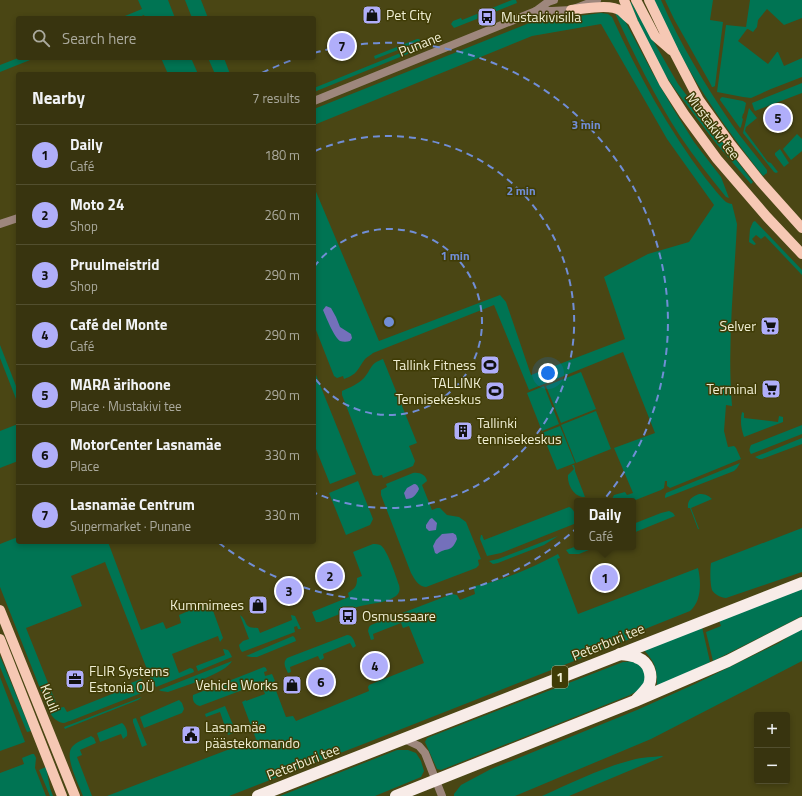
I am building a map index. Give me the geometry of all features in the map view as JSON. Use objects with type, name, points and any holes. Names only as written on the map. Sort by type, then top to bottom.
[{"type":"highway","name":"Peterburi tee","points":[[258,796],[802,582]]},
{"type":"highway","points":[[396,796],[635,702],[728,661],[802,623]]},
{"type":"highway","points":[[618,654],[637,657],[644,661],[648,667],[650,673],[649,685],[635,702]]},
{"type":"main road","name":"Mustakivi tee","points":[[624,0],[633,22],[664,83],[684,114],[718,159],[767,217],[802,254]]},
{"type":"main road","points":[[636,0],[655,36],[674,52]]},
{"type":"main road","name":"Mustakivi tee","points":[[648,0],[699,100],[729,142],[760,181],[802,228]]},
{"type":"main road","points":[[571,10],[602,7],[613,8],[620,10],[633,22]]},
{"type":"main road","name":"Kuuli","points":[[0,610],[75,796]]},
{"type":"main road","name":"Kuuli","points":[[0,639],[62,796]]},
{"type":"street","name":"Punane","points":[[316,100],[536,11],[548,2],[554,0]]},
{"type":"street","name":"Punane","points":[[536,11],[571,10],[597,0]]},
{"type":"street","points":[[0,224],[16,219]]},
{"type":"street","points":[[404,739],[419,746],[425,753],[442,796]]},
{"type":"green space","points":[[138,0],[168,0],[174,16],[125,16],[142,9]]},
{"type":"green space","points":[[185,0],[201,0],[207,16],[191,16]]},
{"type":"green space","points":[[512,0],[516,0],[517,3],[454,28],[451,24],[453,21],[461,18],[462,20]]},
{"type":"green space","points":[[653,0],[661,0],[676,33],[703,80],[737,132],[767,170],[767,173],[763,176],[729,131],[698,84],[679,52]]},
{"type":"green space","points":[[665,0],[713,0],[710,20],[723,22],[715,86],[712,87]]},
{"type":"green space","points":[[750,0],[802,0],[802,18],[784,25],[767,9],[758,20],[757,27],[753,32],[747,29],[738,41],[768,64],[777,52],[784,66],[802,58],[802,77],[751,98],[717,92],[726,25],[746,27]]},
{"type":"green space","points":[[630,2],[678,84],[753,182],[751,184],[715,142],[663,72],[647,42]]},
{"type":"green space","points":[[601,13],[608,14],[612,17],[632,59],[666,121],[706,179],[726,202],[732,204],[737,224],[730,360],[732,406],[726,405],[724,431],[728,447],[734,446],[741,459],[670,488],[667,486],[667,481],[665,481],[664,488],[661,490],[636,500],[636,498],[612,498],[614,495],[625,492],[627,495],[633,493],[614,448],[655,433],[623,352],[529,390],[494,305],[373,353],[365,359],[355,373],[344,379],[343,376],[337,378],[334,376],[316,330],[316,192],[379,341],[500,295],[506,302],[531,375],[625,339],[604,277],[648,254],[689,242],[714,205],[667,139],[601,24],[532,36],[316,124],[316,108],[532,22]]},
{"type":"green space","points":[[615,13],[625,21],[674,110],[694,142],[721,177],[729,198],[726,197],[685,144],[645,76]]},
{"type":"green space","points":[[417,39],[421,41],[375,59],[374,56]]},
{"type":"green space","points":[[420,45],[414,52],[316,91],[316,87]]},
{"type":"green space","points":[[16,59],[16,60],[30,60],[0,72],[0,65]]},
{"type":"green space","points":[[162,60],[192,60],[197,72],[167,72]]},
{"type":"green space","points":[[209,60],[225,60],[229,72],[214,72]]},
{"type":"green space","points":[[802,83],[802,93],[755,111],[752,103]]},
{"type":"green space","points":[[722,97],[743,101],[746,103],[740,128],[720,100]]},
{"type":"green space","points":[[749,108],[757,118],[746,127],[745,131],[768,162],[771,163],[778,172],[776,173],[743,133]]},
{"type":"green space","points":[[797,134],[802,139],[802,151],[791,160],[783,149]]},
{"type":"green space","points":[[780,149],[789,163],[784,167],[775,155],[775,153]]},
{"type":"green space","points":[[755,221],[802,270],[802,275],[765,236],[761,239],[756,235],[752,239],[756,244],[754,245],[749,242],[750,229]]},
{"type":"green space","points":[[0,345],[16,386],[16,399],[0,358]]},
{"type":"green space","points":[[383,359],[417,443],[409,446],[415,461],[413,466],[383,478],[382,475],[373,475],[342,395],[342,391],[362,380],[375,363]]},
{"type":"green space","points":[[581,372],[596,409],[561,423],[546,386]]},
{"type":"green space","points":[[316,375],[356,474],[330,484],[316,449]]},
{"type":"green space","points":[[544,386],[559,424],[542,431],[527,393]]},
{"type":"green space","points":[[596,411],[611,449],[576,463],[561,425]]},
{"type":"green space","points":[[742,412],[744,413],[744,418],[778,422],[779,416],[783,417],[783,422],[744,437],[741,424]]},
{"type":"green space","points":[[16,425],[16,462],[0,468],[0,431]]},
{"type":"green space","points":[[802,425],[802,434],[751,454],[750,453],[751,445]]},
{"type":"green space","points":[[560,426],[575,463],[557,470],[542,433]]},
{"type":"green space","points":[[802,438],[802,444],[762,459],[755,457]]},
{"type":"green space","points":[[740,463],[734,471],[665,498],[666,493]]},
{"type":"green space","points":[[572,465],[574,465],[585,497],[581,497],[575,493],[570,487],[568,475],[574,469]]},
{"type":"green space","points":[[413,473],[422,474],[425,477],[427,481],[422,485],[432,510],[440,508],[447,515],[459,517],[466,522],[481,559],[478,560],[479,565],[476,568],[426,587],[419,584],[411,573],[381,495],[381,490],[387,487],[386,484]]},
{"type":"green space","points":[[358,481],[373,519],[370,525],[346,535],[329,493]]},
{"type":"green space","points":[[699,494],[706,495],[712,499],[691,508],[698,529],[690,508],[688,508],[688,503],[690,499]]},
{"type":"green space","points":[[569,507],[574,512],[574,524],[501,553],[487,556],[480,539],[481,535],[484,540]]},
{"type":"green space","points":[[669,511],[675,516],[636,532],[636,523]]},
{"type":"green space","points":[[802,528],[802,572],[726,598],[720,597],[712,590],[710,573],[711,563]]},
{"type":"green space","points":[[558,536],[544,545],[498,563],[493,564],[489,561],[498,559]]},
{"type":"green space","points":[[16,538],[16,544],[109,544],[141,630],[163,622],[166,629],[181,623],[179,615],[208,604],[212,608],[223,638],[220,642],[218,636],[172,654],[179,673],[190,668],[193,669],[194,672],[156,687],[152,682],[105,562],[71,576],[82,606],[26,628],[58,708],[64,707],[67,712],[132,686],[131,683],[141,679],[144,685],[144,692],[70,721],[63,723],[59,722],[49,711],[0,587],[0,544]]},
{"type":"green space","points":[[373,544],[383,547],[386,551],[399,585],[400,589],[398,594],[387,601],[357,607],[320,622],[316,622],[312,612],[349,597],[348,593],[355,587],[357,578],[362,576],[353,552]]},
{"type":"green space","points":[[574,547],[574,550],[589,550],[579,554],[569,554],[566,550]]},
{"type":"green space","points":[[558,554],[560,558],[557,559],[578,614],[698,568],[700,579],[699,596],[694,607],[690,611],[645,629],[634,635],[635,637],[229,796],[107,796],[256,739],[242,702],[265,694],[260,681],[252,684],[253,686],[200,706],[194,702],[193,695],[264,667],[267,671],[264,672],[265,676],[272,674],[275,681],[272,683],[273,688],[275,688],[286,717],[293,716],[296,721],[369,691],[369,685],[424,663],[409,626],[403,628],[401,623],[373,634],[374,639],[371,640],[368,631],[371,625],[452,594],[457,595],[460,600],[475,594],[475,586],[518,573]]},
{"type":"green space","points":[[802,587],[802,616],[713,661],[706,632],[721,626],[719,620]]},
{"type":"green space","points":[[240,615],[248,626],[258,628],[260,633],[292,620],[291,615],[295,616],[301,629],[298,629],[297,626],[294,627],[295,632],[242,652],[239,645],[243,641],[249,639]]},
{"type":"green space","points":[[702,627],[710,662],[657,687],[655,667],[644,650]]},
{"type":"green space","points":[[802,628],[802,661],[651,739],[515,796],[454,796],[461,785],[491,769],[637,710],[695,684],[779,643]]},
{"type":"green space","points":[[347,635],[352,637],[356,646],[353,648],[350,643],[323,654],[324,658],[321,660],[318,656],[290,667],[291,672],[288,673],[285,667],[287,658]]},
{"type":"green space","points":[[293,636],[296,641],[257,657],[246,656]]},
{"type":"green space","points":[[223,649],[228,650],[232,657],[198,671],[196,666],[225,655]]},
{"type":"green space","points":[[0,656],[31,731],[27,732],[0,667]]},
{"type":"green space","points":[[232,661],[228,666],[203,679],[168,692],[159,690]]},
{"type":"green space","points":[[623,662],[637,664],[643,669],[645,681],[641,688],[636,692],[441,770],[437,769],[425,742],[427,738]]},
{"type":"green space","points":[[0,677],[25,742],[0,751]]},
{"type":"green space","points":[[142,697],[138,700],[65,729],[64,727]]},
{"type":"green space","points":[[179,700],[184,709],[182,713],[144,728],[140,717]]},
{"type":"green space","points":[[225,706],[236,732],[228,735],[220,712],[206,717],[205,714]]},
{"type":"green space","points":[[136,718],[147,745],[142,747],[133,722],[133,719]]},
{"type":"green space","points":[[122,723],[125,726],[127,736],[123,739],[121,734],[100,742],[97,733]]},
{"type":"green space","points":[[91,736],[94,738],[96,743],[80,750],[82,755],[77,757],[92,796],[83,796],[71,764],[70,752],[72,747]]},
{"type":"green space","points":[[397,750],[408,750],[416,753],[421,761],[424,771],[421,777],[375,796],[280,796]]},
{"type":"green space","points":[[34,754],[36,758],[35,768],[46,796],[0,796],[0,773],[24,764],[22,758]]},
{"type":"green space","points":[[663,756],[569,796],[542,796],[586,776],[620,763],[640,758]]},
{"type":"green space","points":[[46,767],[53,796],[50,796],[39,770]]},
{"type":"shaded area","points":[[326,306],[331,308],[340,327],[351,334],[352,338],[350,341],[340,341],[335,335],[323,310]]},
{"type":"shaded area","points":[[414,484],[418,486],[418,491],[412,497],[406,499],[404,493],[407,488]]},
{"type":"shaded area","points":[[432,518],[437,523],[436,530],[429,531],[426,528],[426,525]]},
{"type":"shaded area","points":[[453,533],[456,535],[457,539],[453,547],[437,554],[435,553],[433,546],[436,540],[442,534]]},
{"type":"place","name":"Pet City","points":[[372,15]]},
{"type":"place","name":"Mustakivisilla","points":[[487,17]]},
{"type":"place","name":"Lasnamäe Centrum","points":[[342,46]]},
{"type":"place","name":"MARA ärihoone","points":[[778,118]]},
{"type":"place","name":"Selver","points":[[770,326]]},
{"type":"place","name":"Tallink Fitness","points":[[490,365]]},
{"type":"place","name":"Terminal","points":[[771,389]]},
{"type":"place","name":"TALLINK Tennisekeskus","points":[[495,391]]},
{"type":"place","name":"Tallinki tennisekeskus","points":[[463,431]]},
{"type":"place","name":"Moto 24","points":[[330,576]]},
{"type":"place","name":"Daily","points":[[605,578]]},
{"type":"place","name":"Pruulmeistrid","points":[[289,591]]},
{"type":"place","name":"Kummimees","points":[[258,605]]},
{"type":"place","name":"Osmussaare","points":[[348,616]]},
{"type":"place","name":"Café del Monte","points":[[375,666]]},
{"type":"place","name":"FLIR Systems Estonia OÜ","points":[[75,679]]},
{"type":"place","name":"MotorCenter Lasnamäe","points":[[321,682]]},
{"type":"place","name":"Vehicle Works","points":[[292,685]]},
{"type":"place","name":"Lasnamäe päästekomando","points":[[191,735]]}]
